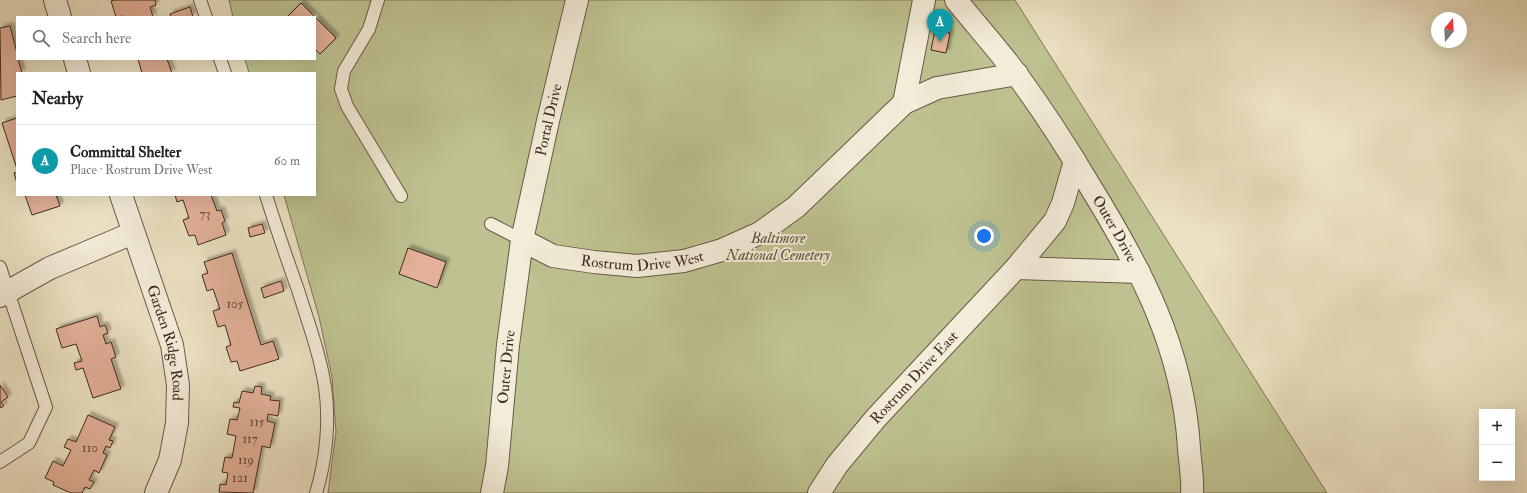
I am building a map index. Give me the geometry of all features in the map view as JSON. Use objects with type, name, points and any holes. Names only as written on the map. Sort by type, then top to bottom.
[{"type":"street","points":[[55,0],[60,16]]},
{"type":"street","name":"Portal Drive","points":[[522,240],[548,121],[577,0]]},
{"type":"street","points":[[904,103],[924,0]]},
{"type":"street","name":"Outer Drive","points":[[956,0],[1016,74],[1075,161],[1111,220],[1139,272],[1163,325],[1179,375],[1188,432],[1192,493]]},
{"type":"street","points":[[75,60],[79,72]]},
{"type":"street","name":"Rostrum Drive West","points":[[522,240],[553,256],[637,266],[684,261],[722,250],[760,233],[796,207],[904,103],[937,88],[1016,74]]},
{"type":"street","name":"Rostrum Drive East","points":[[820,493],[837,465],[876,418],[1016,268],[1054,221],[1063,203],[1075,161]]},
{"type":"street","name":"Garden Ridge Road","points":[[120,196],[172,346],[178,385],[177,423],[170,460],[156,493]]},
{"type":"street","points":[[4,294],[50,268],[133,233]]},
{"type":"street","name":"Outer Drive","points":[[492,493],[497,466],[508,345],[522,240]]},
{"type":"street","points":[[1016,268],[1139,272]]},
{"type":"lane","points":[[200,0],[206,16]]},
{"type":"lane","points":[[378,0],[369,29],[344,71],[341,89],[347,106],[401,196]]},
{"type":"lane","points":[[220,60],[225,72]]},
{"type":"lane","points":[[266,196],[308,320],[325,388],[327,416],[324,452],[316,493]]},
{"type":"lane","points":[[492,224],[522,240]]},
{"type":"lane","points":[[0,267],[4,294],[46,407],[29,443],[0,462]]},
{"type":"green space","name":"Baltimore National Cemetery","points":[[229,0],[1015,0],[1327,493],[328,493],[336,432],[332,377],[319,317],[284,196],[316,196],[316,72],[249,72],[245,60],[316,60],[316,16],[233,16]]},
{"type":"building","points":[[155,0],[156,5],[150,7],[153,16],[116,16],[111,1]]},
{"type":"building","points":[[301,3],[314,16],[288,16]]},
{"type":"building","points":[[190,7],[193,16],[171,16],[170,14]]},
{"type":"building","points":[[316,18],[336,38],[320,54],[316,50]]},
{"type":"building","points":[[10,26],[16,49],[16,60],[18,60],[22,72],[16,72],[16,96],[1,100],[0,28]]},
{"type":"building","points":[[935,30],[950,33],[946,53],[931,50]]},
{"type":"building","points":[[138,60],[167,60],[172,72],[142,72]]},
{"type":"building","points":[[16,118],[16,166],[2,123]]},
{"type":"building","points":[[25,196],[56,196],[60,206],[32,215]]},
{"type":"building","points":[[175,196],[211,196],[217,211],[221,210],[225,221],[222,223],[226,235],[198,245],[195,235],[189,236],[183,220],[189,218],[183,200],[177,202]]},
{"type":"building","points":[[262,224],[265,233],[250,237],[248,228]]},
{"type":"building","points":[[408,248],[446,262],[437,288],[399,274]]},
{"type":"building","points":[[232,253],[261,345],[273,341],[279,359],[240,371],[237,361],[231,362],[226,347],[231,345],[225,325],[218,327],[213,311],[220,309],[213,289],[207,291],[202,275],[208,273],[204,262]]},
{"type":"building","points":[[281,281],[284,291],[264,298],[261,288]]},
{"type":"building","points":[[97,316],[100,327],[105,325],[108,333],[103,335],[106,344],[111,342],[116,357],[111,359],[121,389],[93,398],[83,368],[76,370],[74,363],[82,361],[76,344],[62,348],[56,329]]},
{"type":"building","points":[[0,385],[8,397],[1,402],[4,406],[0,408]]},
{"type":"building","points":[[255,386],[262,387],[261,394],[271,396],[270,400],[280,401],[278,416],[268,414],[267,421],[275,423],[270,448],[262,446],[253,493],[219,492],[220,484],[226,485],[228,473],[222,472],[225,457],[232,458],[236,436],[227,434],[230,419],[237,420],[240,408],[233,407],[234,402],[239,403],[242,391],[253,393]]},
{"type":"building","points":[[88,415],[115,427],[109,440],[113,441],[110,448],[106,446],[103,453],[107,455],[99,473],[94,470],[89,480],[94,482],[90,489],[85,487],[82,493],[71,493],[53,485],[54,482],[45,478],[53,461],[63,466],[71,450],[64,447],[68,439],[76,442]]},
{"type":"place","name":"Committal Shelter","points":[[940,42]]}]
